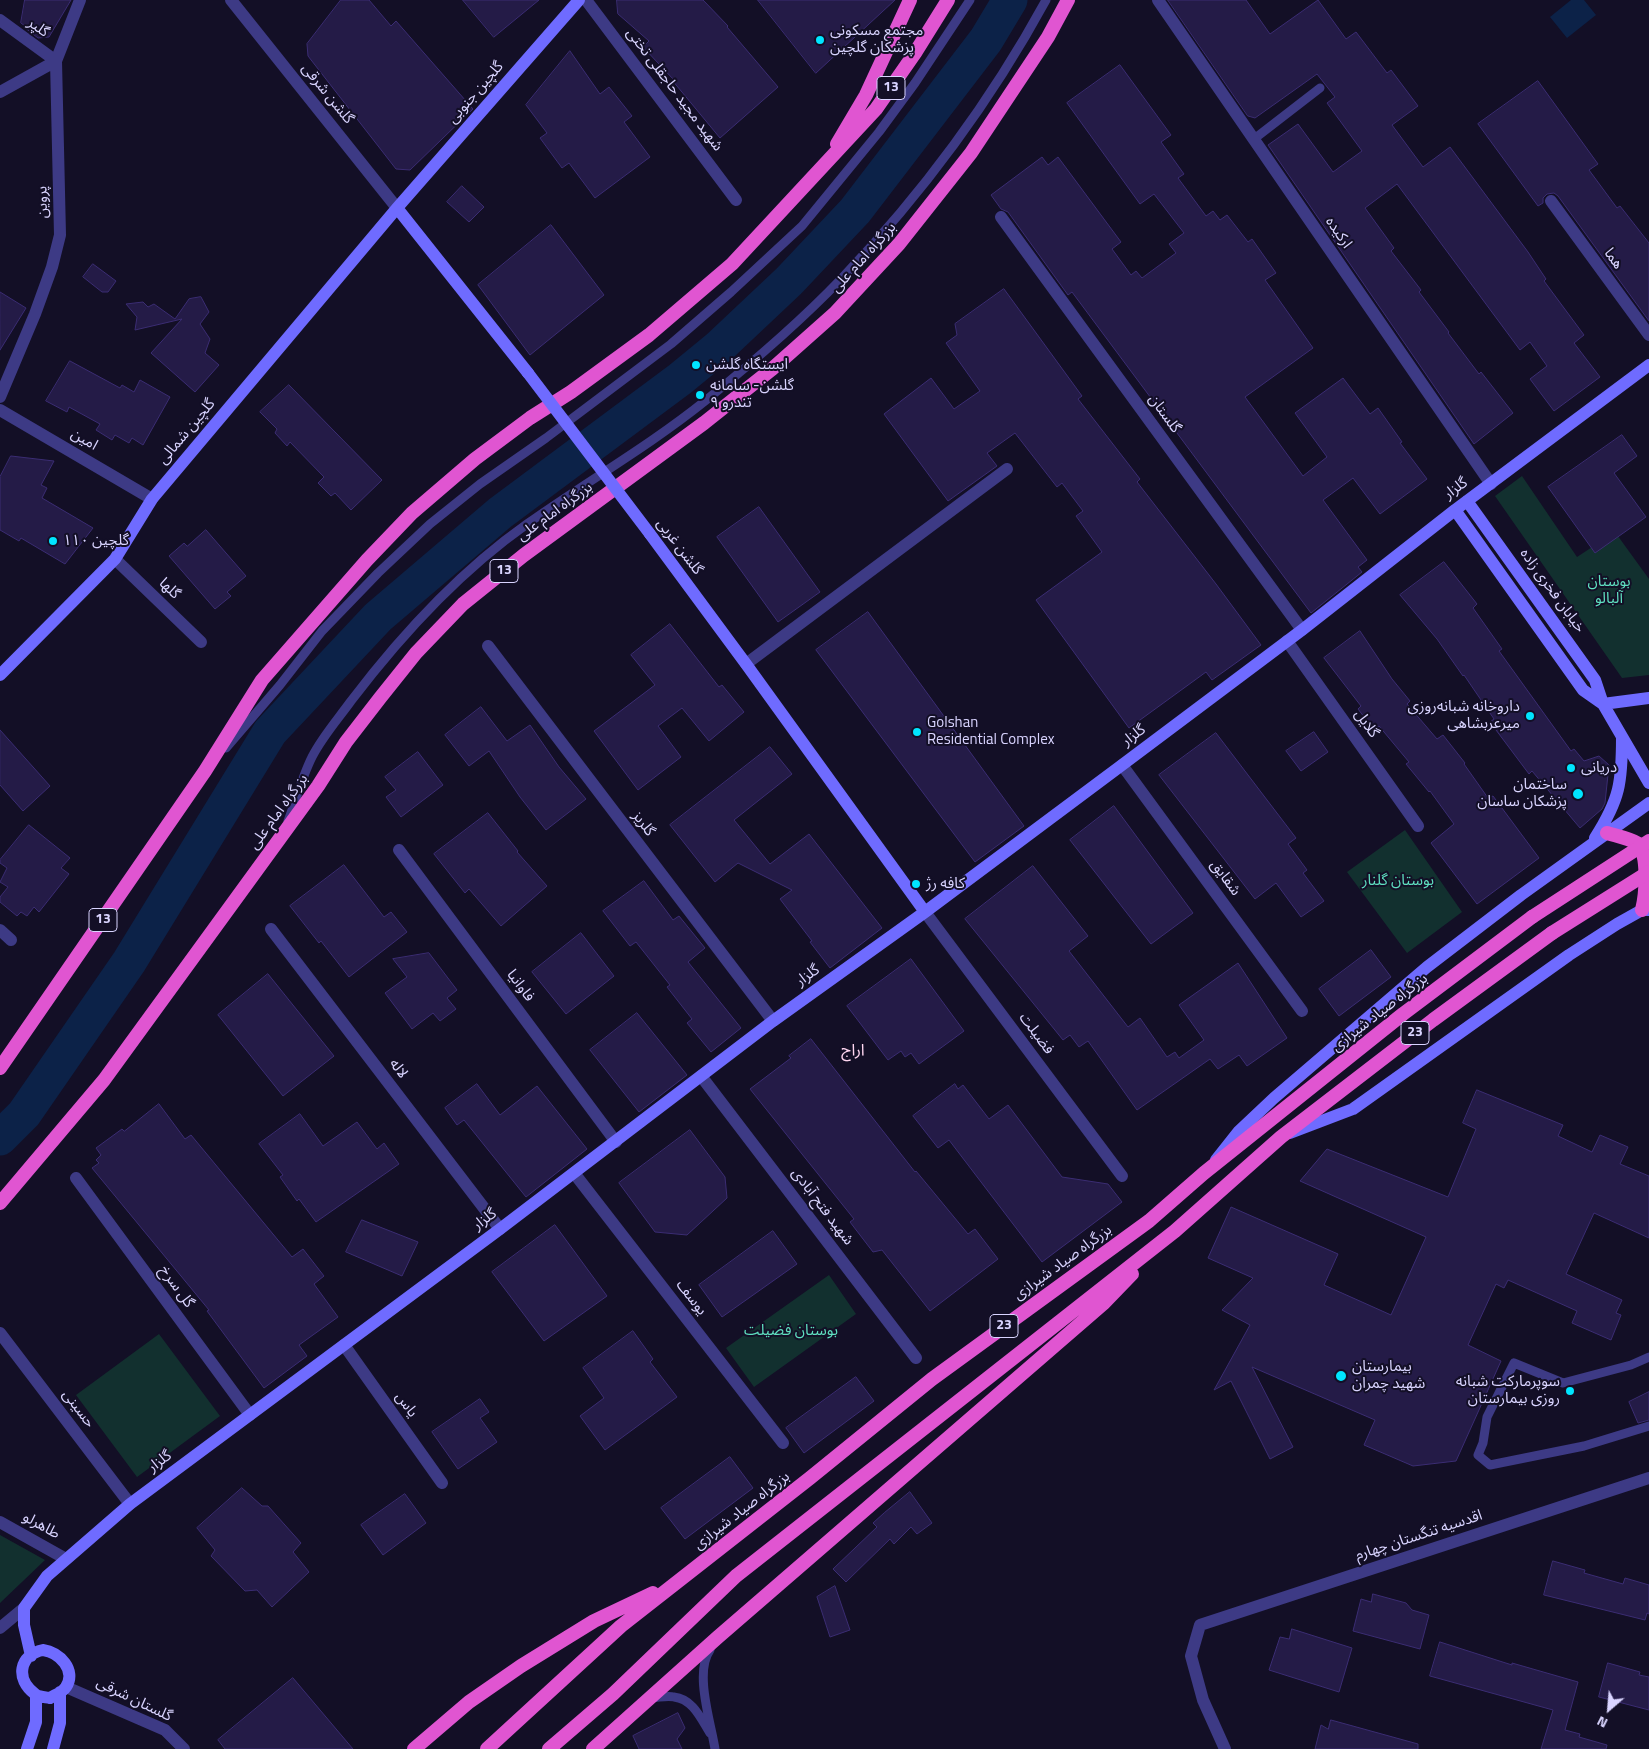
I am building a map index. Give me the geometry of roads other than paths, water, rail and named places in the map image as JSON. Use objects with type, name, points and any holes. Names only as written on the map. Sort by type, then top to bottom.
[{"type":"highway","points":[[824,167],[866,95],[910,0]]},
{"type":"highway","name":"13","points":[[0,1068],[206,771],[262,680],[367,560],[412,513],[483,453],[649,335],[732,264],[876,109],[915,53],[948,0]]},
{"type":"highway","name":"بزرگراه امام علی","points":[[0,1203],[104,1080],[318,786],[346,742],[416,653],[463,604],[524,555],[704,423],[772,369],[842,306],[899,244],[971,154],[1048,37],[1068,0]]},
{"type":"highway","points":[[1607,833],[1639,844],[1646,852],[1649,878],[1646,910]]},
{"type":"highway","name":"بزرگراه صیاد شیرازی","points":[[487,1749],[621,1626],[810,1478],[932,1378],[1149,1221],[1204,1173],[1403,1014],[1532,917],[1649,841]]},
{"type":"highway","name":"23","points":[[549,1749],[613,1694],[736,1576],[1175,1231],[1281,1137],[1433,1020],[1552,933],[1649,872]]},
{"type":"highway","points":[[592,1749],[718,1637],[1104,1303],[1175,1231]]},
{"type":"highway","points":[[414,1749],[470,1702],[521,1666],[594,1621],[677,1582]]},
{"type":"main road","name":"گلچین جنوبی","points":[[397,208],[579,0]]},
{"type":"main road","name":"گلشن غربی","points":[[397,208],[528,373],[650,534],[925,912]]},
{"type":"main road","name":"گلچین شمالی","points":[[0,674],[115,559],[152,499],[397,208]]},
{"type":"main road","name":"گلزار","points":[[24,1608],[47,1576],[130,1504],[574,1174],[773,1021],[925,912],[1122,765],[1302,630],[1455,510],[1649,365]]},
{"type":"main road","name":"خیابان فخری زاده","points":[[1467,501],[1595,680],[1603,704],[1649,783]]},
{"type":"main road","name":"خیابان فخری زاده","points":[[1455,510],[1583,690],[1603,704]]},
{"type":"main road","points":[[1603,704],[1649,698]]},
{"type":"main road","points":[[1591,844],[1609,817],[1618,794],[1622,770],[1622,737]]},
{"type":"main road","points":[[1204,1173],[1238,1132],[1427,967],[1521,895],[1649,803]]},
{"type":"main road","points":[[1281,1137],[1353,1109],[1569,955],[1617,924],[1646,910]]},
{"type":"main road","points":[[24,1608],[24,1625],[31,1656]]},
{"type":"main road","points":[[53,1749],[60,1723],[63,1690],[69,1678],[67,1665],[61,1657],[51,1651],[43,1650],[36,1652],[22,1664],[21,1674],[26,1684],[36,1695],[50,1698],[63,1690]]},
{"type":"main road","points":[[27,1749],[36,1722],[36,1695]]},
{"type":"street","name":"پروین","points":[[0,397],[35,314],[52,267],[60,235],[56,61],[80,0]]},
{"type":"street","name":"گلشن شرقی","points":[[231,0],[397,208]]},
{"type":"street","name":"شهید مجید حاجقلی تختی","points":[[586,0],[736,200]]},
{"type":"street","name":"ارکیده","points":[[1158,0],[1491,484]]},
{"type":"street","name":"گلپر","points":[[0,20],[56,61]]},
{"type":"street","points":[[0,92],[56,61]]},
{"type":"street","name":"هما","points":[[1551,201],[1649,335]]},
{"type":"street","name":"گلستان","points":[[1001,216],[1302,630]]},
{"type":"street","name":"امین","points":[[0,410],[152,499]]},
{"type":"street","points":[[746,664],[1007,469]]},
{"type":"street","name":"گلها","points":[[115,559],[201,642]]},
{"type":"street","name":"گلایل","points":[[1287,641],[1418,826]]},
{"type":"street","name":"گلریز","points":[[488,646],[773,1021]]},
{"type":"street","name":"شقایق","points":[[1122,765],[1302,1011]]},
{"type":"street","name":"فاوانیا","points":[[399,850],[616,1142]]},
{"type":"street","name":"فضیلت","points":[[925,912],[1122,1176]]},
{"type":"street","name":"لاله","points":[[270,929],[500,1229]]},
{"type":"street","points":[[0,930],[11,940]]},
{"type":"street","name":"شهید فتح آبادی","points":[[701,1076],[916,1358]]},
{"type":"street","name":"یوسف","points":[[574,1174],[783,1443]]},
{"type":"street","name":"گل سرخ","points":[[76,1178],[250,1415]]},
{"type":"street","name":"حسینی","points":[[0,1333],[130,1504]]},
{"type":"street","name":"یاس","points":[[344,1346],[442,1483]]},
{"type":"street","name":"اقدسیه تنگستان چهارم","points":[[1225,1749],[1203,1700],[1191,1656],[1200,1625],[1649,1478]]},
{"type":"street","name":"طاهرلو","points":[[0,1522],[66,1559]]},
{"type":"street","name":"گلزار","points":[[0,1628],[24,1608]]},
{"type":"street","name":"گلستان شرقی","points":[[63,1690],[165,1730],[184,1749]]},
{"type":"lane","points":[[206,771],[280,685],[322,631],[378,573],[430,524],[480,484],[546,438],[671,344],[731,292],[802,226],[884,125],[970,0]]},
{"type":"lane","points":[[282,835],[312,756],[373,673],[418,619],[495,548],[619,463],[703,402],[796,322],[841,279],[922,186],[966,128],[1046,0]]},
{"type":"lane","points":[[1254,139],[1320,88]]},
{"type":"lane","points":[[1649,1357],[1631,1365],[1563,1382],[1514,1364],[1487,1417],[1484,1442],[1478,1454],[1490,1465],[1510,1462],[1584,1446],[1649,1426]]},
{"type":"lane","points":[[714,1744],[703,1680],[704,1657],[718,1637]]},
{"type":"lane","points":[[650,1698],[675,1696],[686,1702],[696,1710],[714,1744]]},
{"type":"water","points":[[1571,0],[1584,0],[1596,15],[1567,38],[1550,17]]},
{"type":"waterway","points":[[0,1138],[24,1114],[129,962],[270,732],[378,617],[500,513],[680,379],[719,347],[789,281],[855,211],[986,40],[1010,0]]},
{"type":"place","name":"مجتمع مسکونی پزشکان گلچین","points":[[820,40]]},
{"type":"place","name":"ایستگاه گلشن","points":[[696,365]]},
{"type":"place","name":"گلشن- سامانه ۹ تندرو","points":[[700,395]]},
{"type":"place","name":"گلچین ۱۱۰","points":[[53,541]]},
{"type":"place","name":"داروخانه شبانه‌روزی میرعربشاهی","points":[[1530,716]]},
{"type":"place","name":"Golshan Residential Complex","points":[[917,732]]},
{"type":"place","name":"دریانى","points":[[1571,768]]},
{"type":"place","name":"ساختمان پزشکان ساسان","points":[[1578,794]]},
{"type":"place","name":"کافه رژ","points":[[916,884]]},
{"type":"place","name":"بیمارستان شهید چمران","points":[[1341,1376]]},
{"type":"place","name":"سوپرمارکت شبانه روزی بیمارستان","points":[[1570,1391]]},
{"type":"district","name":"اراج","points":[[853,1051]]},
{"type":"park label","name":"بوستان آلبالو","points":[[1609,590]]},
{"type":"park label","name":"بوستان گلنار","points":[[1398,881]]},
{"type":"park label","name":"بوستان فضیلت","points":[[791,1331]]}]
